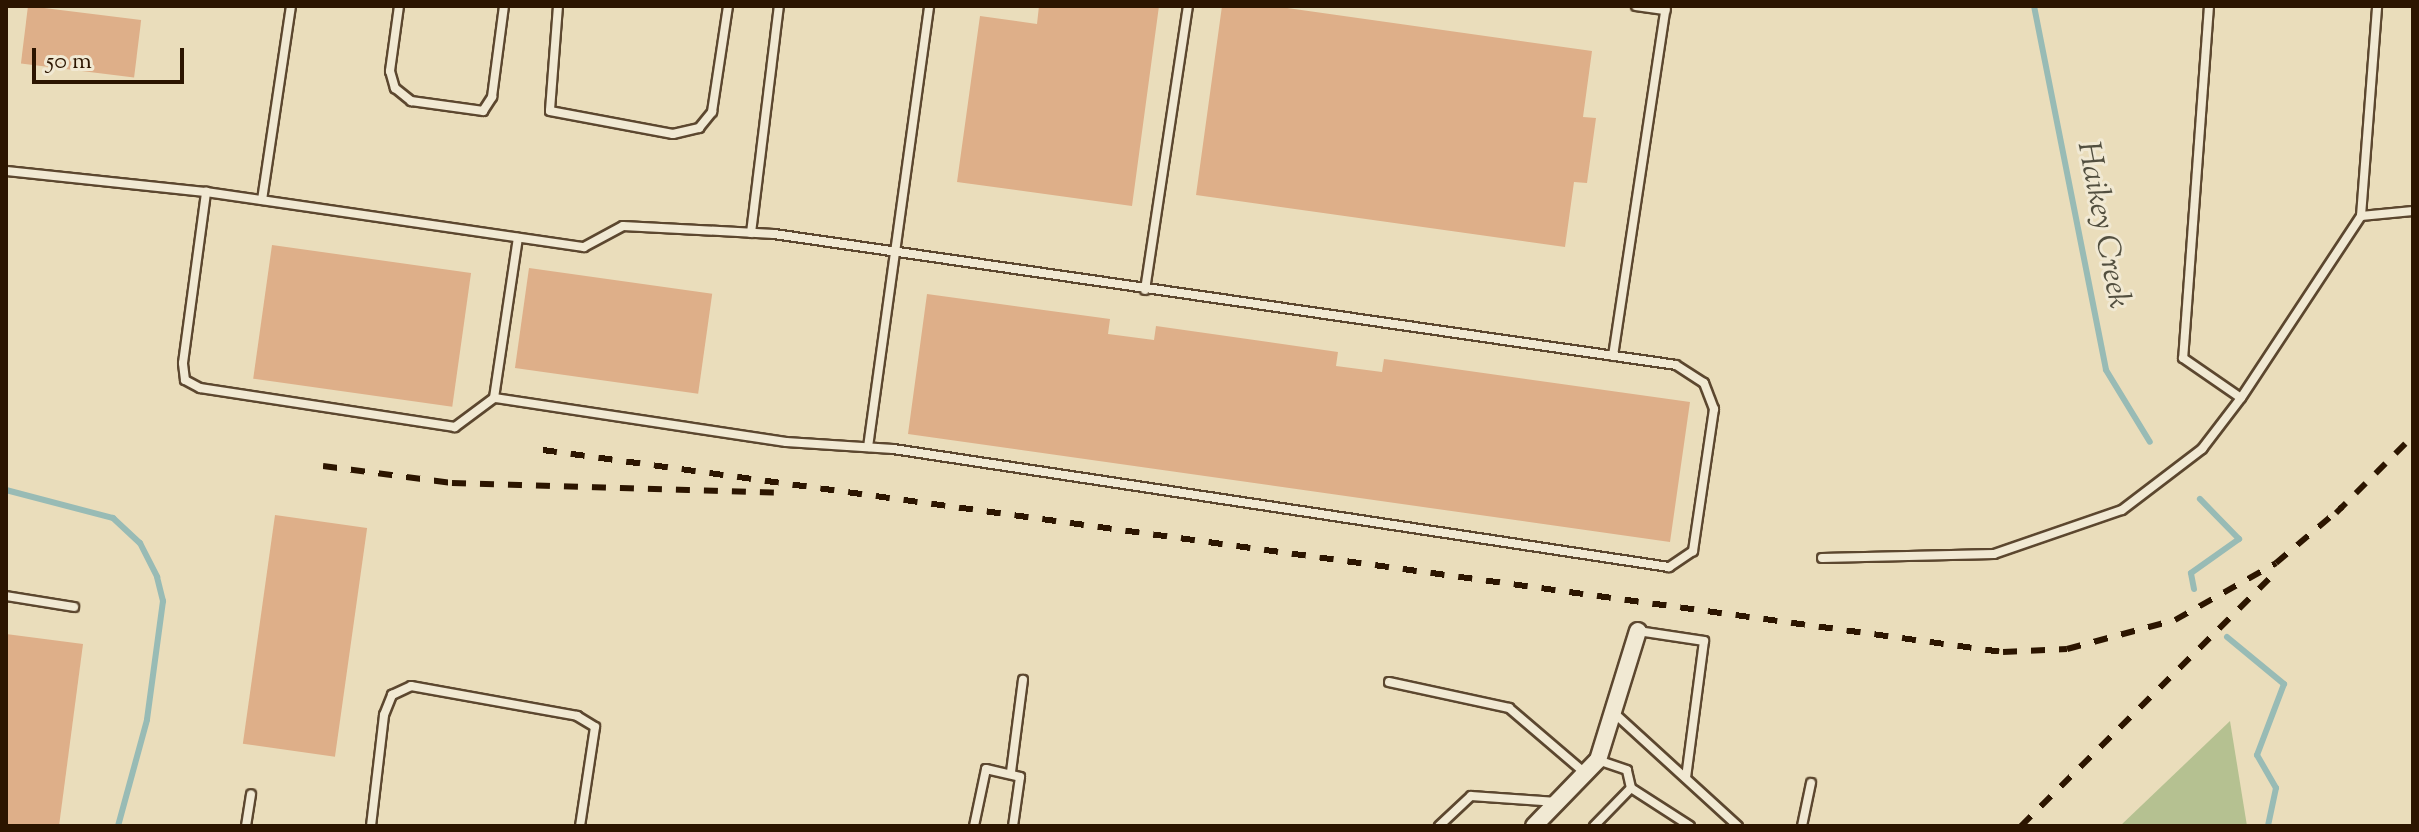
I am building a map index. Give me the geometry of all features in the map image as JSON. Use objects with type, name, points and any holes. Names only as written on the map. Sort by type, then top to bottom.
[{"type":"street","points":[[1534,826],[1598,760],[1638,631]]},
{"type":"lane","points":[[262,200],[291,6]]},
{"type":"lane","points":[[399,6],[390,71],[395,88],[411,101],[483,111],[492,97],[504,6]]},
{"type":"lane","points":[[558,6],[550,111],[673,134],[699,128],[712,112],[728,6]]},
{"type":"lane","points":[[751,233],[779,6]]},
{"type":"lane","points":[[868,447],[929,6]]},
{"type":"lane","points":[[1145,290],[1188,6]]},
{"type":"lane","points":[[1613,356],[1666,8],[1636,6]]},
{"type":"lane","points":[[2209,6],[2183,358],[2241,398]]},
{"type":"lane","points":[[1822,558],[1994,554],[2122,510],[2202,449],[2241,398],[2361,216],[2377,6]]},
{"type":"lane","points":[[6,171],[206,192],[584,247],[623,226],[751,233],[1676,365],[1704,383],[1714,409],[1693,551],[1669,567],[868,447],[494,398],[455,427],[227,393],[185,380],[206,192]]},
{"type":"lane","points":[[2361,216],[2413,211]]},
{"type":"lane","points":[[494,398],[518,238]]},
{"type":"lane","points":[[6,596],[74,607]]},
{"type":"lane","points":[[1638,631],[1704,641],[1686,778]]},
{"type":"lane","points":[[1011,772],[1023,680]]},
{"type":"lane","points":[[1389,682],[1509,708],[1585,773]]},
{"type":"lane","points":[[371,826],[384,715],[392,695],[411,686],[577,716],[595,727],[580,826]]},
{"type":"lane","points":[[1613,712],[1738,826]]},
{"type":"lane","points":[[1598,760],[1627,770],[1631,788],[1690,826]]},
{"type":"lane","points":[[974,826],[981,772],[1011,772],[1020,777],[1013,826]]},
{"type":"lane","points":[[1802,826],[1811,783]]},
{"type":"lane","points":[[1594,826],[1631,788]]},
{"type":"lane","points":[[246,826],[251,794]]},
{"type":"lane","points":[[1439,826],[1471,796],[1558,802]]},
{"type":"green space","points":[[2230,721],[2247,826],[2120,826]]},
{"type":"building","points":[[28,6],[141,20],[134,77],[21,64]]},
{"type":"building","points":[[1039,6],[1159,6],[1132,206],[957,182],[980,16],[1037,24]]},
{"type":"building","points":[[1222,6],[1273,6],[1592,51],[1583,117],[1596,118],[1587,183],[1574,182],[1565,247],[1196,195]]},
{"type":"building","points":[[272,245],[471,273],[452,407],[253,379]]},
{"type":"building","points":[[529,268],[712,294],[698,394],[515,368]]},
{"type":"building","points":[[927,294],[1110,319],[1108,334],[1154,340],[1156,326],[1338,352],[1336,366],[1382,372],[1384,359],[1690,402],[1670,542],[908,434]]},
{"type":"building","points":[[275,515],[367,528],[335,757],[243,744]]},
{"type":"building","points":[[6,634],[83,644],[59,826],[6,826]]},
{"type":"waterway","name":"Haikey Creek","points":[[2034,6],[2106,370],[2150,442]]},
{"type":"waterway","name":"Haikey Creek","points":[[6,490],[113,518],[140,543],[157,577],[163,601],[147,720],[118,826]]},
{"type":"waterway","name":"Haikey Creek","points":[[2194,589],[2191,573],[2239,539],[2200,499]]},
{"type":"waterway","name":"Haikey Creek","points":[[2227,637],[2284,684],[2257,755],[2276,788],[2268,826]]},
{"type":"railway","points":[[2336,513],[2413,436]]},
{"type":"railway","points":[[543,450],[2003,652],[2067,649],[2175,620],[2276,563],[2342,507]]},
{"type":"railway","points":[[323,466],[452,483],[781,493]]},
{"type":"railway","points":[[2021,826],[2276,572]]}]
